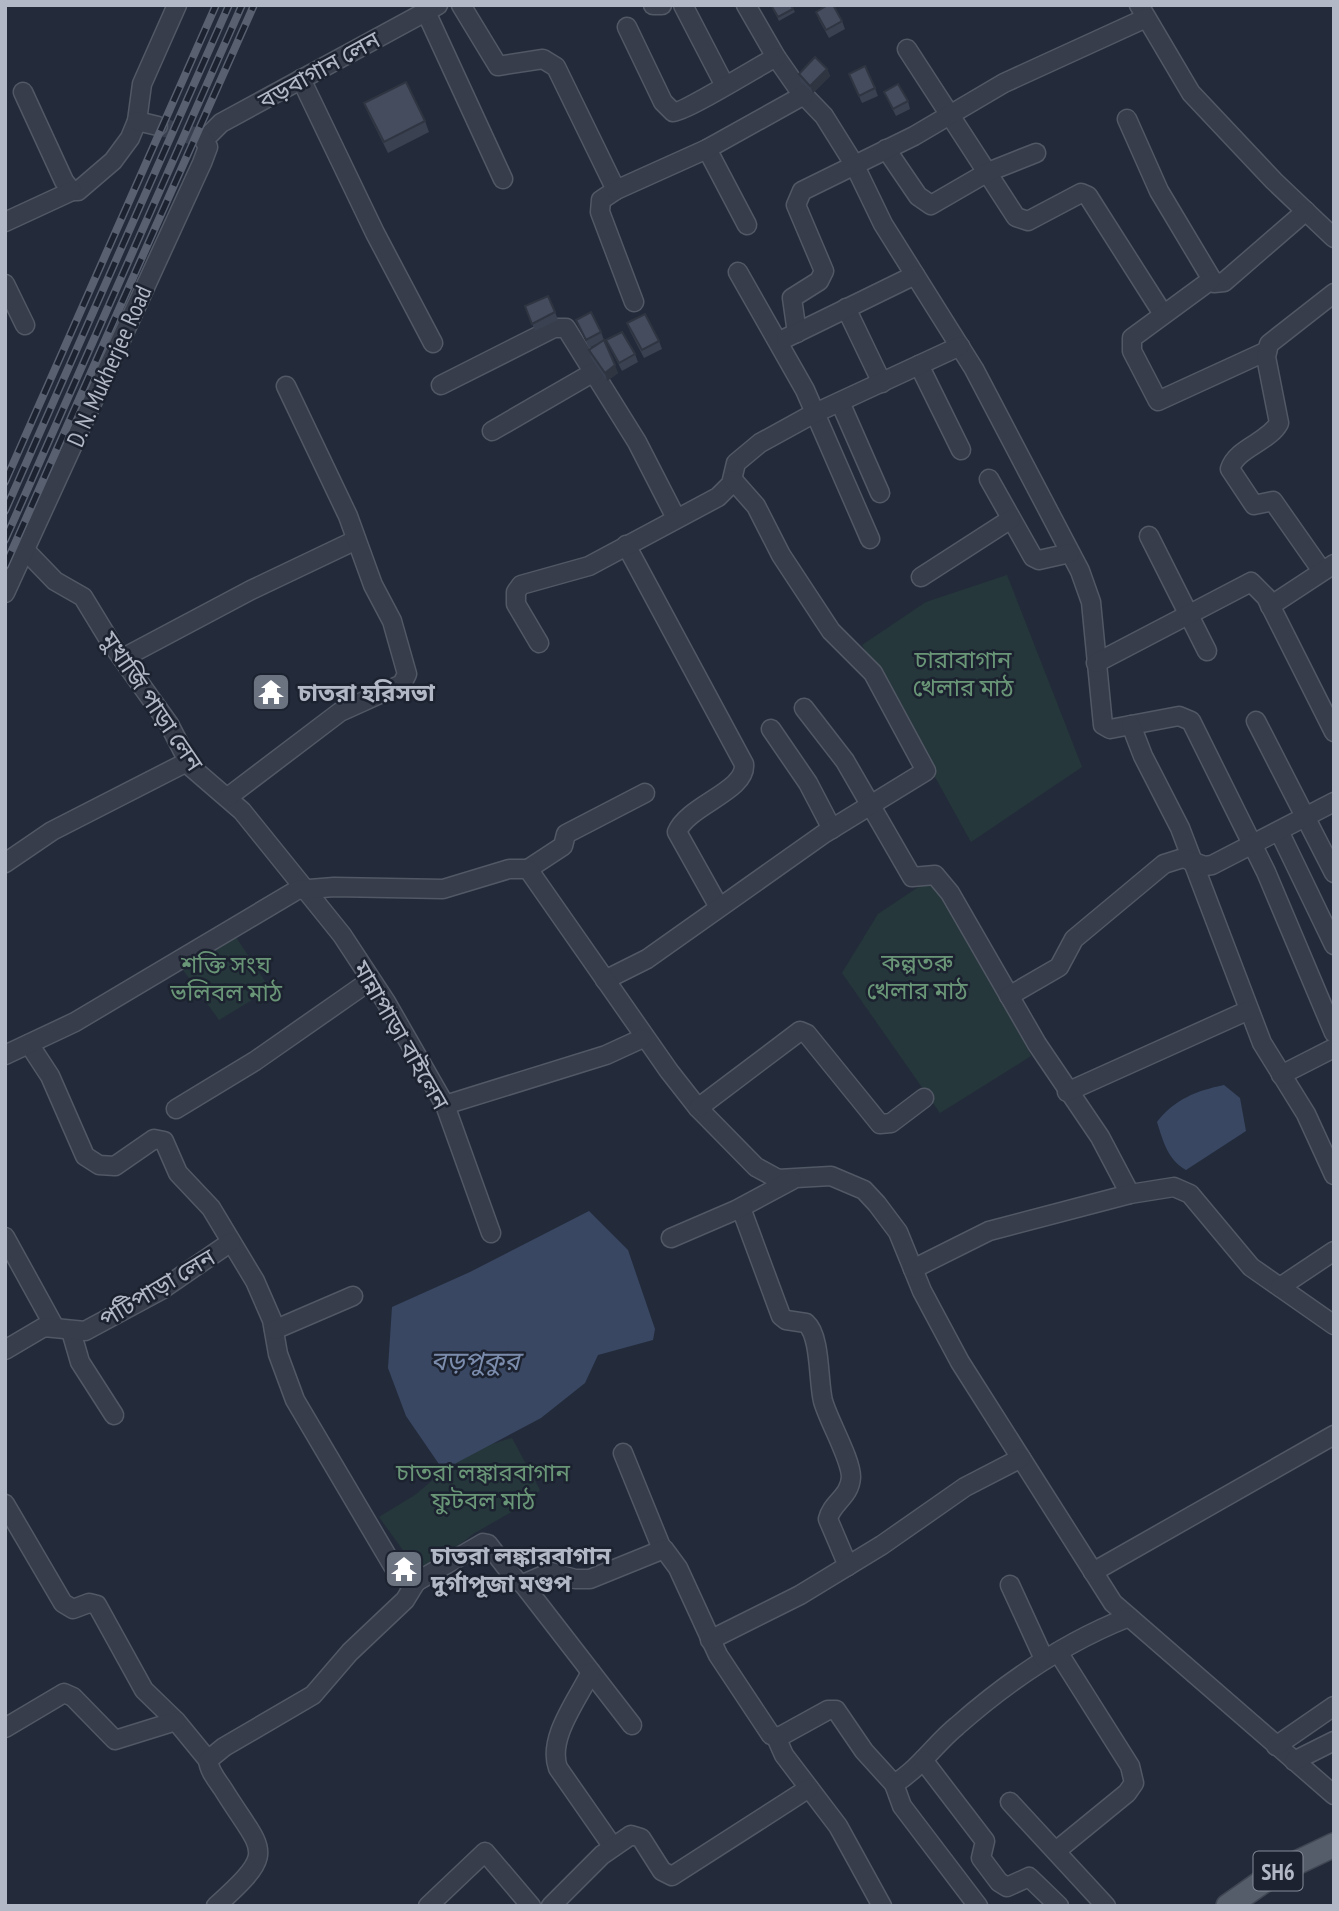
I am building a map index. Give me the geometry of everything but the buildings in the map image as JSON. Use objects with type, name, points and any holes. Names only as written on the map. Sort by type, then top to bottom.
[{"type":"main road","name":"SH6","points":[[1228,1906],[1275,1873],[1334,1845]]},
{"type":"street","points":[[5,222],[72,191],[78,191],[113,161],[137,121],[142,84],[177,5]]},
{"type":"street","points":[[461,5],[498,66],[543,58],[556,67],[616,190]]},
{"type":"street","points":[[653,5],[662,5]]},
{"type":"street","points":[[683,5],[724,85]]},
{"type":"street","points":[[752,7],[776,57],[804,95],[824,116],[855,164],[883,224],[960,346],[1070,553],[1091,602],[1103,725],[1110,729],[1179,716],[1189,719],[1252,845],[1334,1033]]},
{"type":"street","points":[[424,10],[503,179]]},
{"type":"street","name":"বড়বাগান লেন","points":[[202,139],[221,123],[424,10]]},
{"type":"street","points":[[797,333],[792,298],[819,281],[824,271],[796,199],[802,191],[1142,12],[1191,93],[1334,238]]},
{"type":"street","points":[[627,27],[667,109],[678,113],[776,57]]},
{"type":"street","points":[[907,49],[1016,216],[1024,222],[1080,193],[1088,196],[1163,314]]},
{"type":"street","points":[[301,79],[374,233],[433,343]]},
{"type":"street","points":[[23,92],[64,181],[72,191]]},
{"type":"street","points":[[634,302],[600,212],[601,200],[616,190],[706,149],[804,95]]},
{"type":"street","points":[[1127,119],[1159,191],[1211,280],[1217,284],[1224,282],[1306,211]]},
{"type":"street","points":[[137,121],[158,126]]},
{"type":"street","name":"D. N. Mukherjee Road","points":[[5,593],[202,163],[208,147],[202,139]]},
{"type":"street","points":[[706,149],[747,225]]},
{"type":"street","points":[[886,149],[927,204],[935,204],[988,173],[1036,153]]},
{"type":"street","points":[[738,272],[816,413],[870,539]]},
{"type":"street","points":[[777,343],[915,275]]},
{"type":"street","points":[[1211,280],[1136,333],[1131,344],[1158,401],[1267,351],[1275,338],[1334,293]]},
{"type":"street","points":[[5,284],[25,325]]},
{"type":"street","points":[[846,309],[881,383]]},
{"type":"street","points":[[441,385],[562,326],[570,332],[637,442],[676,518]]},
{"type":"street","points":[[539,643],[516,604],[517,588],[589,566],[718,497],[733,480],[736,463],[741,456],[816,413],[960,346]]},
{"type":"street","points":[[1267,351],[1279,423],[1274,431],[1232,463],[1230,468],[1254,505],[1273,501],[1328,567],[1270,606]]},
{"type":"street","points":[[919,365],[961,450]]},
{"type":"street","points":[[492,431],[594,373]]},
{"type":"street","points":[[228,797],[328,720],[406,681],[398,635],[373,585],[286,386]]},
{"type":"street","points":[[840,402],[880,493]]},
{"type":"street","points":[[989,479],[1036,559],[1070,553]]},
{"type":"street","points":[[605,980],[647,958],[832,829],[923,775],[926,768],[873,673],[831,631],[781,555],[757,506],[733,480]]},
{"type":"street","points":[[921,577],[1011,519]]},
{"type":"street","points":[[1149,536],[1208,651]]},
{"type":"street","points":[[123,658],[251,590],[356,541]]},
{"type":"street","points":[[626,545],[744,764],[739,780],[686,819],[677,832],[719,907]]},
{"type":"street","name":"মুখার্জি পাড়া লেন","points":[[25,551],[55,581],[83,597],[169,724],[187,762],[228,797],[306,887]]},
{"type":"street","points":[[1096,663],[1188,612],[1251,582],[1270,606],[1334,732]]},
{"type":"street","points":[[804,708],[834,743],[912,877],[935,875],[941,880],[1067,1092],[1100,1137],[1130,1194]]},
{"type":"street","points":[[1256,721],[1334,873]]},
{"type":"street","points":[[1130,725],[1194,863],[1269,1057],[1306,1114],[1334,1175]]},
{"type":"street","points":[[771,729],[808,783],[832,829]]},
{"type":"street","points":[[5,863],[52,831],[187,762]]},
{"type":"street","points":[[7,1050],[29,1044],[75,1022],[278,900],[306,887],[443,889],[509,869],[528,869],[563,846],[566,834],[645,793]]},
{"type":"street","points":[[1009,996],[1059,967],[1074,939],[1164,863],[1183,858],[1194,863],[1212,865],[1334,802]]},
{"type":"street","points":[[1279,831],[1334,945]]},
{"type":"street","points":[[528,869],[643,1038],[698,1108],[763,1172],[778,1179],[831,1176],[864,1190],[894,1226],[960,1362],[1113,1602],[1334,1795]]},
{"type":"street","name":"মান্নাপাড়া বাইলেন","points":[[306,887],[371,979],[445,1105],[491,1233]]},
{"type":"street","points":[[176,1109],[254,1061],[371,979]]},
{"type":"street","points":[[1067,1092],[1249,1010]]},
{"type":"street","points":[[698,1108],[800,1031],[807,1034],[880,1124],[891,1123],[923,1098]]},
{"type":"street","points":[[445,1105],[606,1055],[643,1038]]},
{"type":"street","points":[[29,1044],[50,1076],[85,1156],[99,1165],[115,1166],[159,1138],[164,1141],[178,1172],[211,1208],[268,1307],[278,1354],[295,1401],[393,1566],[407,1581],[416,1582]]},
{"type":"street","points":[[1281,1075],[1334,1048]]},
{"type":"street","points":[[671,1238],[741,1208],[798,1176]]},
{"type":"street","points":[[913,1269],[989,1231],[1130,1194],[1174,1187],[1185,1190],[1251,1267],[1334,1325]]},
{"type":"street","points":[[741,1208],[781,1316],[786,1320],[806,1323],[814,1332],[823,1400],[850,1471],[848,1491],[831,1511],[828,1519],[848,1566]]},
{"type":"street","points":[[5,1237],[54,1326],[44,1327],[5,1350]]},
{"type":"street","name":"পটিপাড়া লেন","points":[[54,1326],[71,1331],[85,1331],[162,1290],[231,1242]]},
{"type":"street","points":[[1280,1287],[1334,1251]]},
{"type":"street","points":[[274,1330],[353,1296]]},
{"type":"street","points":[[71,1331],[80,1362],[114,1415]]},
{"type":"street","points":[[1093,1572],[1334,1435]]},
{"type":"street","points":[[623,1453],[662,1549],[678,1568],[710,1640],[771,1735],[776,1737],[784,1755],[838,1826],[882,1906]]},
{"type":"street","points":[[710,1640],[800,1595],[965,1487],[1021,1458]]},
{"type":"street","points":[[5,1504],[63,1603],[73,1609],[89,1603],[97,1605],[144,1690],[176,1721],[208,1760],[212,1772],[240,1812],[257,1846],[259,1856],[251,1874],[216,1906]]},
{"type":"street","points":[[208,1760],[223,1747],[313,1695],[350,1652],[405,1600],[416,1582],[486,1543],[516,1580],[523,1584],[632,1725]]},
{"type":"street","points":[[523,1584],[551,1572],[575,1579],[590,1579],[662,1549]]},
{"type":"street","points":[[1010,1585],[1051,1656],[1130,1766],[1134,1783],[1127,1793],[1056,1851]]},
{"type":"street","points":[[894,1783],[923,1760],[959,1723],[1019,1675],[1129,1617]]},
{"type":"street","points":[[591,1672],[557,1741],[555,1756],[558,1768],[612,1847]]},
{"type":"street","points":[[5,1728],[27,1712],[64,1693],[73,1697],[115,1740],[176,1721]]},
{"type":"street","points":[[1276,1746],[1334,1706]]},
{"type":"street","points":[[776,1737],[828,1710],[836,1710],[864,1751],[888,1781],[894,1783]]},
{"type":"street","points":[[1294,1761],[1334,1741]]},
{"type":"street","points":[[923,1760],[985,1841],[981,1858],[999,1882],[1007,1888],[1029,1877],[1059,1906]]},
{"type":"street","points":[[894,1783],[902,1806],[978,1906]]},
{"type":"street","points":[[551,1906],[612,1847],[632,1835],[638,1835],[662,1871],[672,1876],[809,1788]]},
{"type":"street","points":[[1010,1802],[1106,1906]]},
{"type":"street","points":[[428,1906],[485,1852],[531,1906]]},
{"type":"green space","name":"চারাবাগান খেলার মাঠ","points":[[1007,575],[1082,767],[971,842],[862,645],[926,602]]},
{"type":"green space","name":"কল্পতরু খেলার মাঠ","points":[[932,878],[1011,1014],[1031,1056],[940,1113],[842,973],[878,914]]},
{"type":"green space","name":"শক্তি সংঘ ভলিবল মাঠ","points":[[230,928],[270,989],[219,1020],[181,967]]},
{"type":"green space","name":"চাতরা লঙ্কারবাগান ফুটবল মাঠ","points":[[512,1438],[540,1490],[529,1502],[473,1534],[421,1575],[379,1517],[415,1495],[466,1452]]},
{"type":"water","points":[[1224,1085],[1240,1098],[1246,1131],[1186,1170],[1170,1155],[1157,1122],[1171,1107],[1187,1097]]},
{"type":"water","name":"বড়পুকুর","points":[[589,1211],[628,1250],[655,1329],[653,1340],[598,1355],[585,1383],[541,1418],[443,1470],[406,1416],[388,1368],[392,1307],[470,1272]]},
{"type":"tunnel","points":[[158,126],[201,138]]},
{"type":"railway","points":[[5,482],[216,5]]},
{"type":"railway","points":[[5,511],[229,5]]},
{"type":"railway","points":[[5,540],[242,5]]},
{"type":"railway","points":[[5,566],[254,5]]},
{"type":"place","name":"চাতরা হরিসভা","points":[[271,692]]},
{"type":"place","name":"চাতরা লঙ্কারবাগান দুর্গাপূজা মণ্ডপ","points":[[404,1569]]}]
